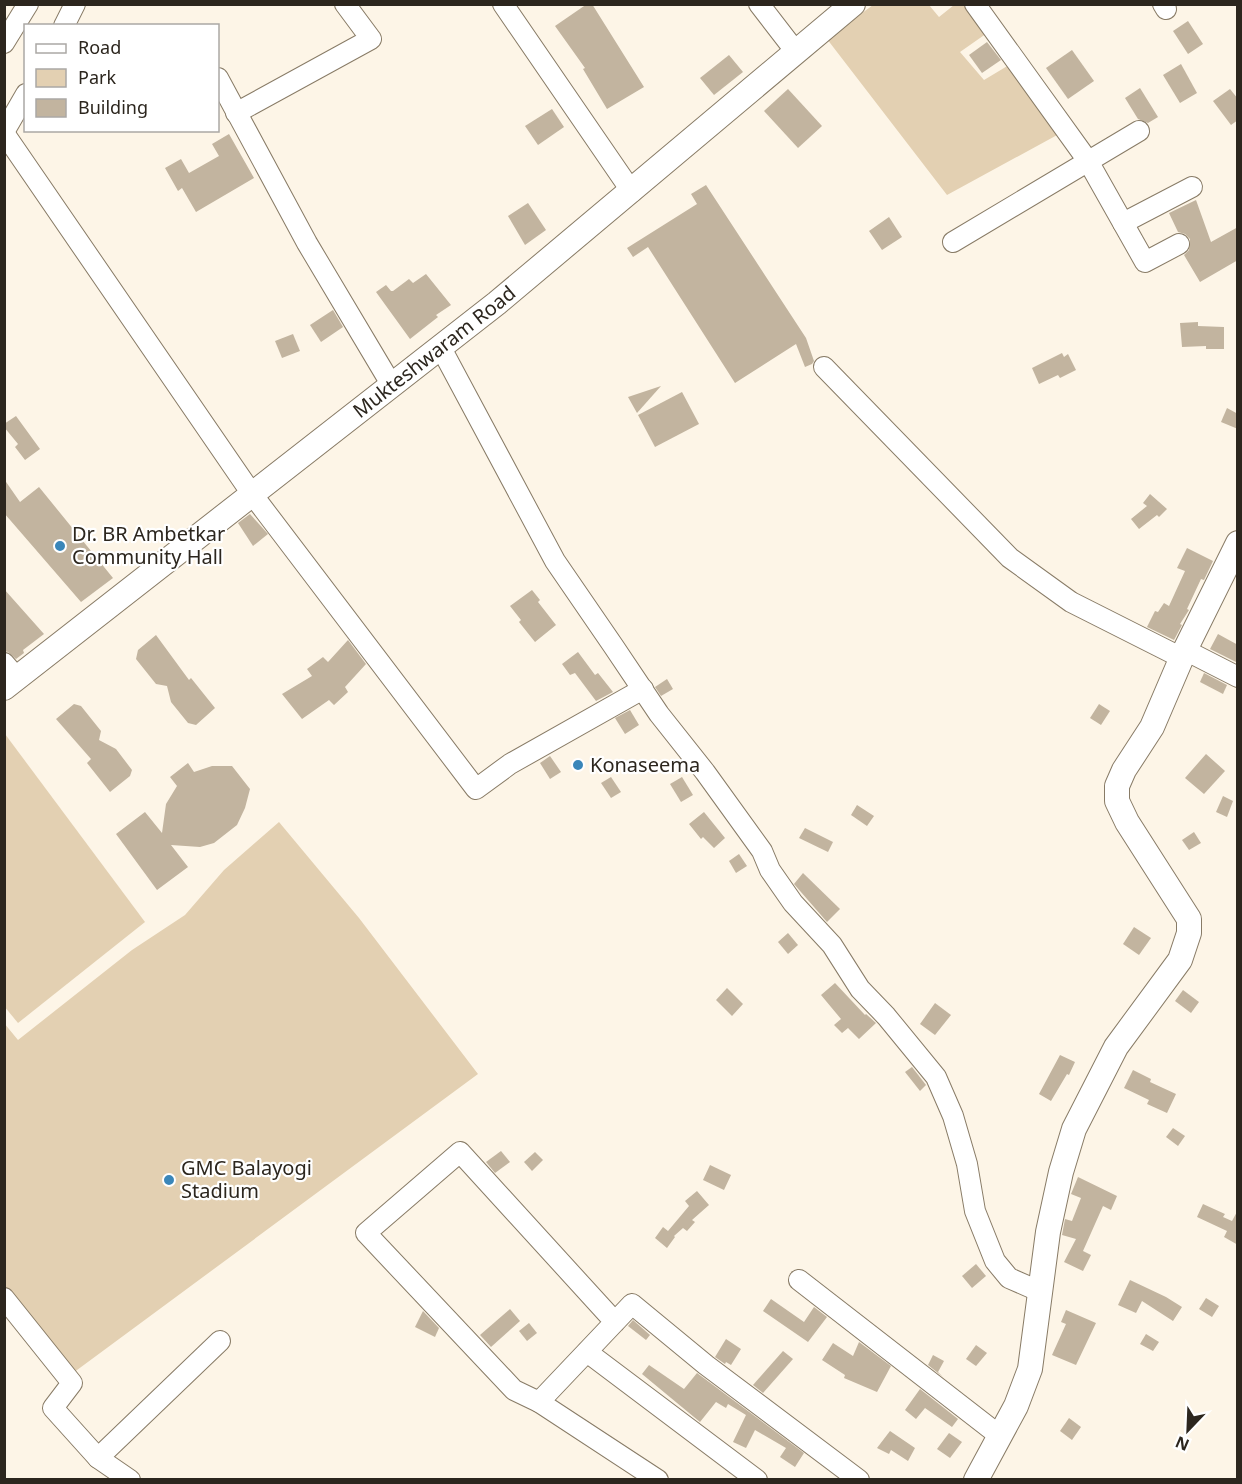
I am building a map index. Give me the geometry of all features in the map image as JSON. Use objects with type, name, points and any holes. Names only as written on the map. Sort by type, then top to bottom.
[{"type":"main road","name":"Mukteshwaram Road","points":[[9,676],[252,495],[391,384],[441,348],[632,192],[853,4]]},
{"type":"main road","points":[[976,1479],[1016,1406],[1030,1369],[1048,1232],[1061,1172],[1074,1129],[1116,1047],[1180,960],[1190,933],[1189,919],[1127,822],[1117,801],[1117,786],[1124,770],[1152,727],[1183,654],[1238,543]]},
{"type":"street","points":[[7,31],[28,4]]},
{"type":"street","points":[[65,24],[75,4]]},
{"type":"street","points":[[236,113],[371,39],[345,4]]},
{"type":"street","points":[[503,4],[632,192]]},
{"type":"street","points":[[759,4],[796,52]]},
{"type":"street","points":[[975,4],[1088,161],[1145,262],[1179,244]]},
{"type":"street","points":[[219,80],[307,243],[391,384]]},
{"type":"street","points":[[24,97],[4,132],[252,495],[476,789],[510,764],[643,689]]},
{"type":"street","points":[[953,242],[1139,130]]},
{"type":"street","points":[[1123,223],[1192,187]]},
{"type":"street","points":[[441,348],[555,561],[643,689],[762,851],[770,870],[793,903],[832,945],[860,989],[899,1030],[936,1077],[953,1116],[967,1164],[975,1211],[995,1261],[1009,1278],[1041,1292]]},
{"type":"street","points":[[824,368],[1010,558],[1071,602],[1238,677]]},
{"type":"street","points":[[615,1323],[460,1152],[366,1233],[514,1390],[539,1402],[658,1479]]},
{"type":"street","points":[[800,1280],[1000,1436]]},
{"type":"street","points":[[4,1298],[72,1383],[53,1408],[98,1458],[130,1479]]},
{"type":"street","points":[[539,1402],[632,1304],[706,1365],[859,1479]]},
{"type":"street","points":[[98,1458],[220,1341]]},
{"type":"street","points":[[587,1352],[757,1479]]},
{"type":"green space","points":[[873,5],[929,5],[939,17],[954,5],[971,5],[990,31],[960,52],[984,80],[1014,62],[1059,134],[947,195],[827,39]]},
{"type":"green space","points":[[5,734],[145,922],[18,1023],[4,1006]]},
{"type":"green space","name":"GMC Balayogi Stadium","points":[[279,822],[359,918],[478,1074],[73,1373],[5,1287],[4,1023],[18,1040],[132,950],[185,915],[224,870]]},
{"type":"building","points":[[587,4],[592,4],[644,87],[607,109],[583,69],[585,68],[555,26]]},
{"type":"building","points":[[1188,21],[1203,44],[1188,54],[1173,31]]},
{"type":"building","points":[[987,42],[1001,60],[982,73],[969,55]]},
{"type":"building","points":[[1072,50],[1094,81],[1068,99],[1046,68]]},
{"type":"building","points":[[729,55],[743,72],[714,95],[700,78]]},
{"type":"building","points":[[1181,64],[1197,93],[1180,103],[1163,75]]},
{"type":"building","points":[[1140,88],[1158,117],[1148,123],[1138,119],[1125,98]]},
{"type":"building","points":[[788,89],[822,126],[798,148],[764,111]]},
{"type":"building","points":[[1230,89],[1238,99],[1238,120],[1231,125],[1213,101]]},
{"type":"building","points":[[552,109],[564,127],[538,145],[525,126]]},
{"type":"building","points":[[229,134],[254,178],[196,212],[182,188],[178,191],[165,168],[181,159],[189,173],[219,156],[212,144]]},
{"type":"building","points":[[706,185],[806,338],[814,361],[812,364],[805,367],[796,344],[735,383],[648,247],[633,257],[627,248],[697,204],[691,194]]},
{"type":"building","points":[[1196,200],[1211,242],[1238,227],[1238,260],[1200,282],[1184,255],[1189,250],[1190,239],[1178,232],[1169,213]]},
{"type":"building","points":[[528,203],[546,230],[525,245],[508,216]]},
{"type":"building","points":[[889,217],[902,237],[882,250],[869,231]]},
{"type":"building","points":[[426,274],[451,305],[436,315],[438,317],[410,339],[376,292],[386,285],[393,291],[409,279],[413,283]]},
{"type":"building","points":[[333,310],[343,327],[321,342],[310,325]]},
{"type":"building","points":[[1198,322],[1198,326],[1224,327],[1224,349],[1206,349],[1206,346],[1182,347],[1180,323]]},
{"type":"building","points":[[293,334],[300,351],[282,358],[275,341]]},
{"type":"building","points":[[1062,353],[1064,357],[1068,354],[1076,370],[1060,378],[1058,375],[1039,384],[1032,368]]},
{"type":"building","points":[[661,386],[637,413],[628,397]]},
{"type":"building","points":[[682,392],[699,424],[655,447],[638,415]]},
{"type":"building","points":[[1227,408],[1238,414],[1238,429],[1221,422]]},
{"type":"building","points":[[16,416],[40,449],[25,460],[15,447],[18,444],[4,427],[4,424]]},
{"type":"building","name":"Dr. BR Ambetkar Community Hall","points":[[4,479],[20,502],[39,487],[113,578],[81,602],[4,513]]},
{"type":"building","points":[[1150,494],[1167,509],[1159,517],[1157,515],[1139,529],[1131,519],[1147,506],[1143,503]]},
{"type":"building","points":[[250,514],[268,534],[253,546],[238,523]]},
{"type":"building","points":[[1187,548],[1213,561],[1204,580],[1201,579],[1174,640],[1147,627],[1155,611],[1158,612],[1164,603],[1169,606],[1185,571],[1177,568]]},
{"type":"building","points":[[4,589],[44,634],[23,650],[24,653],[16,659],[4,651]]},
{"type":"building","points":[[532,590],[540,600],[538,602],[556,625],[535,642],[510,606]]},
{"type":"building","points":[[1218,634],[1238,645],[1238,663],[1210,649]]},
{"type":"building","points":[[156,635],[189,680],[191,678],[215,708],[196,725],[188,723],[171,702],[167,686],[156,684],[136,659],[138,650]]},
{"type":"building","points":[[348,640],[366,664],[345,687],[348,692],[334,705],[329,700],[302,719],[282,694],[312,676],[307,669],[323,657],[328,662]]},
{"type":"building","points":[[578,652],[595,675],[598,673],[613,692],[596,701],[575,673],[570,675],[562,664]]},
{"type":"building","points":[[1204,673],[1227,685],[1223,694],[1200,682]]},
{"type":"building","points":[[667,679],[673,689],[661,696],[655,687]]},
{"type":"building","points":[[74,704],[81,706],[101,731],[99,740],[116,749],[132,770],[130,776],[110,792],[87,763],[91,759],[56,719]]},
{"type":"building","points":[[1099,704],[1110,711],[1101,725],[1090,718]]},
{"type":"building","points":[[630,710],[639,725],[625,734],[615,718]]},
{"type":"building","points":[[1206,754],[1225,771],[1204,794],[1185,778]]},
{"type":"building","points":[[550,756],[561,772],[550,779],[540,763]]},
{"type":"building","points":[[188,763],[194,772],[212,766],[232,766],[250,789],[237,825],[214,843],[200,847],[171,845],[188,867],[157,890],[116,834],[145,812],[162,833],[166,804],[177,786],[170,777]]},
{"type":"building","points":[[611,777],[621,792],[611,798],[601,783]]},
{"type":"building","points":[[682,777],[693,795],[681,802],[670,784]]},
{"type":"building","points":[[1223,796],[1233,801],[1227,817],[1216,812]]},
{"type":"building","points":[[857,805],[874,816],[867,826],[851,815]]},
{"type":"building","points":[[704,812],[725,838],[714,848],[703,837],[701,839],[689,824]]},
{"type":"building","points":[[805,828],[833,842],[828,852],[799,838]]},
{"type":"building","points":[[1194,832],[1201,843],[1189,850],[1182,840]]},
{"type":"building","points":[[739,854],[747,866],[736,873],[729,861]]},
{"type":"building","points":[[803,873],[840,909],[827,922],[794,884]]},
{"type":"building","points":[[1134,927],[1151,938],[1139,955],[1123,944]]},
{"type":"building","points":[[788,933],[798,945],[788,954],[778,942]]},
{"type":"building","points":[[835,983],[865,1015],[876,1023],[859,1039],[848,1028],[842,1033],[834,1025],[841,1019],[821,995]]},
{"type":"building","points":[[727,988],[743,1004],[732,1016],[716,1000]]},
{"type":"building","points":[[1183,990],[1199,1002],[1191,1013],[1175,1001]]},
{"type":"building","points":[[935,1003],[951,1015],[935,1035],[920,1024]]},
{"type":"building","points":[[1060,1055],[1075,1062],[1051,1101],[1039,1094]]},
{"type":"building","points":[[912,1067],[926,1085],[920,1091],[905,1072]]},
{"type":"building","points":[[1133,1070],[1151,1079],[1150,1082],[1176,1094],[1167,1113],[1147,1104],[1149,1100],[1124,1088]]},
{"type":"building","points":[[1173,1128],[1185,1136],[1178,1146],[1166,1137]]},
{"type":"building","points":[[501,1151],[510,1162],[495,1173],[486,1162]]},
{"type":"building","points":[[535,1152],[543,1160],[532,1171],[524,1162]]},
{"type":"building","points":[[710,1165],[731,1175],[724,1190],[703,1180]]},
{"type":"building","points":[[1078,1177],[1117,1196],[1111,1210],[1103,1206],[1083,1251],[1091,1255],[1083,1271],[1064,1262],[1076,1239],[1062,1235],[1065,1219],[1072,1221],[1081,1198],[1071,1194]]},
{"type":"building","points":[[697,1191],[709,1205],[692,1220],[695,1222],[687,1231],[683,1228],[674,1236],[667,1248],[655,1238],[663,1227],[668,1231],[689,1206],[685,1201]]},
{"type":"building","points":[[1203,1204],[1225,1214],[1223,1217],[1232,1221],[1238,1210],[1238,1245],[1224,1237],[1227,1231],[1197,1217]]},
{"type":"building","points":[[976,1264],[986,1276],[972,1288],[962,1276]]},
{"type":"building","points":[[1130,1280],[1182,1307],[1173,1321],[1142,1301],[1136,1313],[1118,1305]]},
{"type":"building","points":[[1206,1298],[1219,1306],[1212,1317],[1199,1309]]},
{"type":"building","points":[[771,1299],[804,1322],[814,1307],[827,1317],[808,1342],[763,1311]]},
{"type":"building","points":[[510,1309],[520,1321],[491,1347],[480,1335]]},
{"type":"building","points":[[1066,1310],[1096,1323],[1076,1365],[1052,1355],[1066,1324],[1061,1322]]},
{"type":"building","points":[[423,1311],[439,1328],[435,1337],[415,1327]]},
{"type":"building","points":[[633,1320],[650,1335],[646,1340],[628,1326]]},
{"type":"building","points":[[529,1323],[537,1333],[527,1341],[519,1331]]},
{"type":"building","points":[[1146,1334],[1159,1342],[1153,1351],[1140,1344]]},
{"type":"building","points":[[726,1339],[741,1349],[731,1365],[715,1357]]},
{"type":"building","points":[[859,1342],[891,1366],[877,1392],[844,1378],[845,1375],[822,1360],[833,1343],[853,1356]]},
{"type":"building","points":[[976,1345],[987,1353],[976,1366],[966,1359]]},
{"type":"building","points":[[783,1351],[793,1359],[763,1393],[753,1385]]},
{"type":"building","points":[[933,1355],[944,1361],[938,1372],[943,1377],[928,1365]]},
{"type":"building","points":[[649,1365],[684,1389],[697,1373],[804,1453],[795,1467],[780,1457],[786,1448],[755,1430],[746,1448],[733,1442],[746,1415],[728,1404],[726,1408],[716,1402],[700,1422],[642,1374]]},
{"type":"building","points":[[920,1389],[958,1419],[952,1427],[925,1408],[916,1419],[905,1410]]},
{"type":"building","points":[[1069,1418],[1081,1427],[1072,1440],[1060,1431]]},
{"type":"building","points":[[890,1431],[915,1448],[908,1461],[891,1450],[889,1454],[877,1448]]},
{"type":"building","points":[[949,1433],[962,1442],[950,1458],[937,1449]]},
{"type":"place","name":"Dr. BR Ambetkar Community Hall","points":[[60,546]]},
{"type":"place","name":"Konaseema","points":[[578,765]]},
{"type":"place","name":"GMC Balayogi Stadium","points":[[169,1180]]}]
